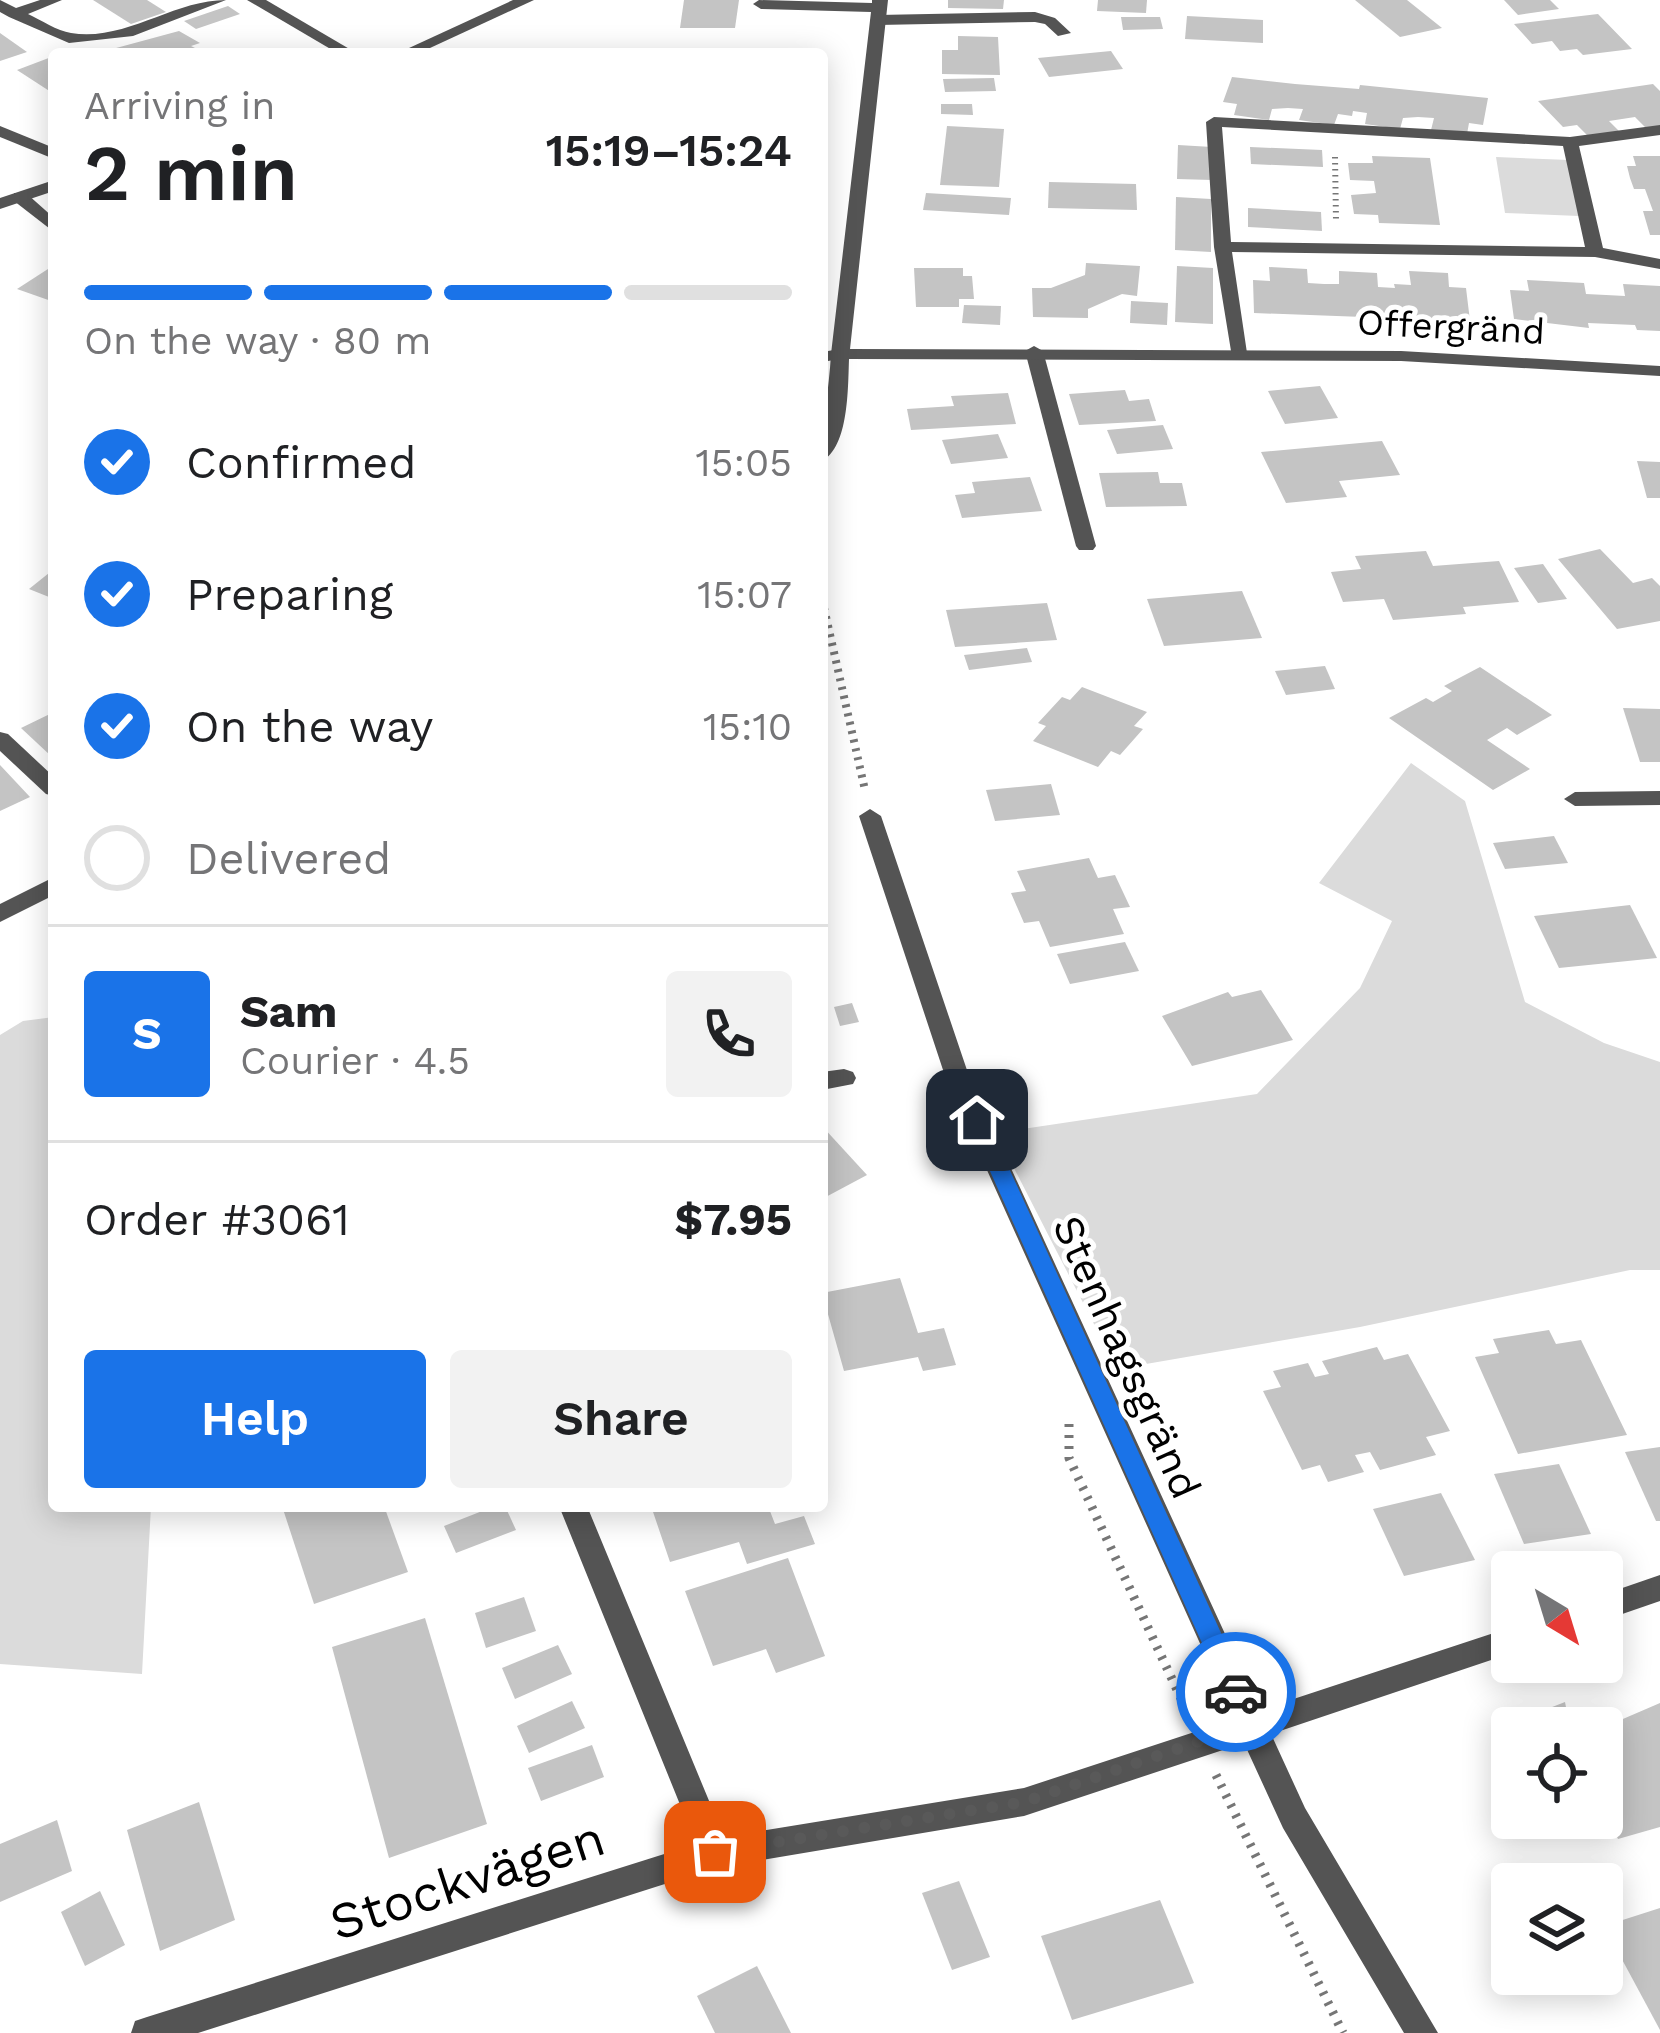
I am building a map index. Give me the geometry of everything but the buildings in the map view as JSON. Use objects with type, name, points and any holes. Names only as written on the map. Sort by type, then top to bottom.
[{"type":"street","points":[[7,10],[54,0]]},
{"type":"street","points":[[7,10],[69,38],[128,33],[218,0]]},
{"type":"street","points":[[255,0],[339,48]]},
{"type":"street","points":[[418,48],[526,0]]},
{"type":"street","points":[[761,4],[1035,17],[1050,21],[1063,33]]},
{"type":"street","points":[[828,438],[838,411],[831,355],[879,9]]},
{"type":"street","points":[[1238,353],[1223,247],[1214,122],[1570,142],[1660,130]]},
{"type":"street","points":[[0,131],[48,151]]},
{"type":"street","points":[[1570,142],[1595,252]]},
{"type":"street","points":[[0,204],[48,187]]},
{"type":"street","points":[[20,197],[48,222]]},
{"type":"street","points":[[1223,247],[1595,252],[1660,263]]},
{"type":"street","points":[[1034,351],[1086,546]]},
{"type":"street","name":"Offergränd","points":[[831,355],[1034,351],[1401,356],[1660,371]]},
{"type":"street","points":[[0,739],[48,783]]},
{"type":"street","points":[[1575,799],[1660,798]]},
{"type":"street","name":"Stenhagsgränd","points":[[870,816],[958,1079],[1253,1730],[1294,1818],[1422,2033]]},
{"type":"street","points":[[0,914],[48,888]]},
{"type":"street","points":[[575,1512],[715,1852]]},
{"type":"street","points":[[1623,1601],[1660,1588]]},
{"type":"street","name":"Stockvägen","points":[[147,2033],[715,1852],[1024,1802],[1200,1741],[1253,1730],[1491,1647]]},
{"type":"path","points":[[1334,131],[1336,252]]},
{"type":"path","points":[[828,626],[870,816]]},
{"type":"path","points":[[1070,1414],[1069,1458],[1343,2033]]},
{"type":"shaded area","points":[[1496,157],[1569,160],[1579,216],[1505,213]]},
{"type":"shaded area","points":[[1411,763],[1465,801],[1525,1002],[1604,1043],[1660,1062],[1660,1270],[1630,1270],[1360,1327],[1117,1369],[996,1133],[1257,1094],[1360,988],[1392,921],[1319,883]]},
{"type":"shaded area","points":[[48,1018],[48,1512],[151,1512],[142,1674],[0,1664],[0,1035],[23,1021]]},
{"type":"way so far","points":[[715,1852],[1024,1802],[1200,1741],[1253,1730],[1236,1692]]},
{"type":"route","points":[[977,1120],[1236,1692]]}]
